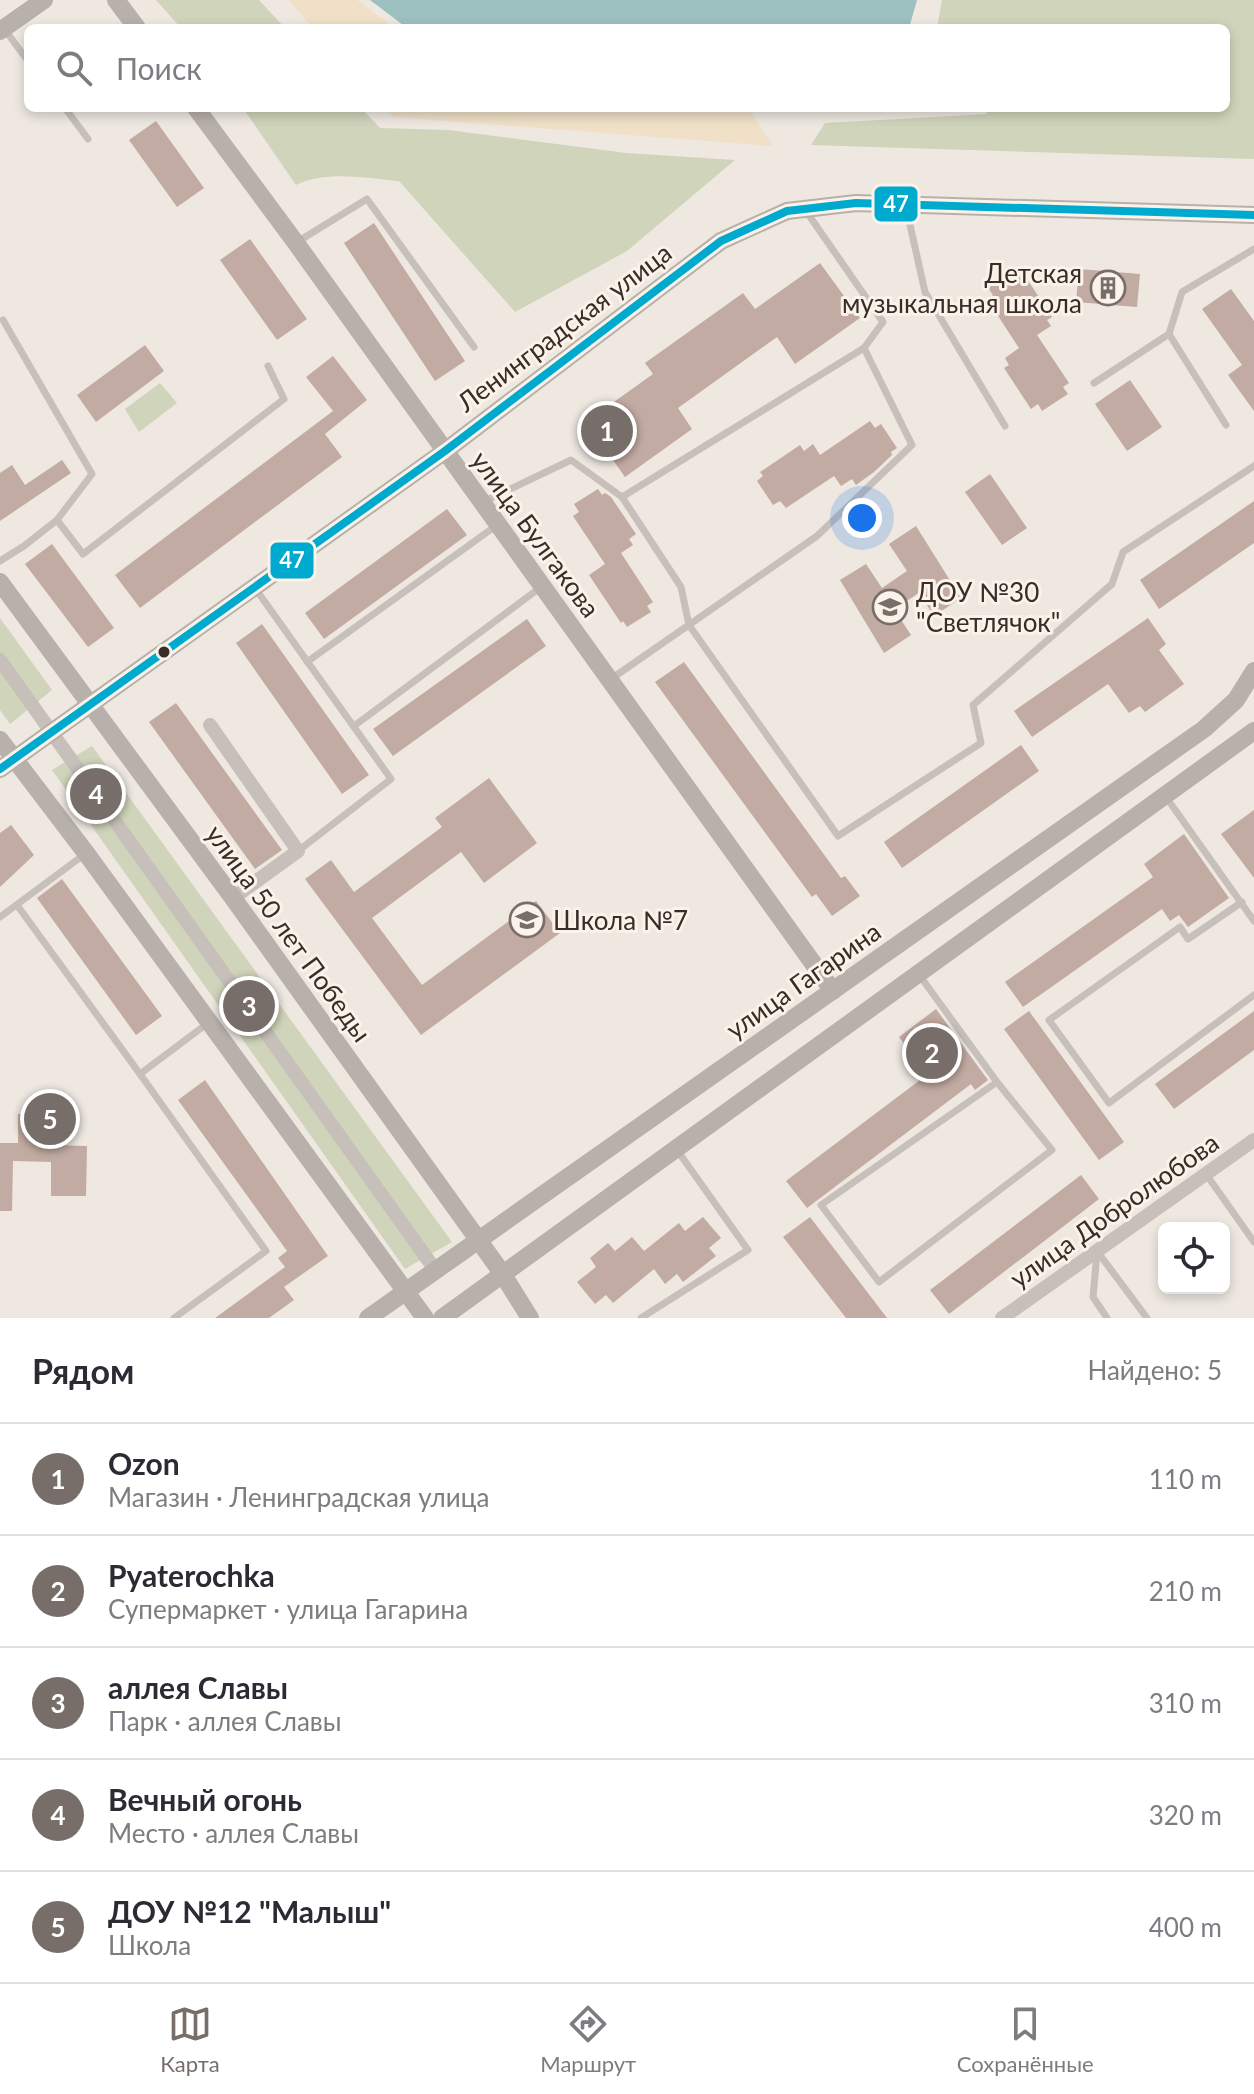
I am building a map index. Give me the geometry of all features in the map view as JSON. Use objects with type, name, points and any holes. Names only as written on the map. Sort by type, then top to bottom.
[{"type":"street","points":[[2,30],[44,0]]},
{"type":"street","points":[[116,0],[134,24]]},
{"type":"street","name":"улица Булгакова","points":[[199,112],[833,991]]},
{"type":"street","name":"Ленинградская улица","points":[[8,764],[445,451],[721,241],[787,211],[856,203],[1254,215]]},
{"type":"street","name":"улица 50 лет Победы","points":[[0,582],[233,898],[502,1273],[530,1318]]},
{"type":"street","points":[[0,660],[436,1271]]},
{"type":"street","name":"улица Гагарина","points":[[368,1318],[1204,729],[1236,700],[1254,671]]},
{"type":"street","points":[[210,725],[298,851],[233,898]]},
{"type":"street","points":[[442,1318],[1254,731]]},
{"type":"street","points":[[0,740],[8,764],[86,853],[425,1318]]},
{"type":"street","name":"улица Добролюбова","points":[[1002,1318],[1254,1140]]},
{"type":"lane","points":[[2,30],[24,56]]},
{"type":"lane","points":[[68,112],[88,139]]},
{"type":"lane","points":[[296,243],[367,199],[474,347]]},
{"type":"lane","points":[[906,205],[925,292],[1005,426]]},
{"type":"lane","points":[[622,497],[864,348],[883,322],[805,209]]},
{"type":"lane","points":[[1094,383],[1169,334],[1182,292],[1254,249]]},
{"type":"lane","points":[[0,561],[57,520],[92,474],[3,320]]},
{"type":"lane","points":[[1169,334],[1226,425]]},
{"type":"lane","points":[[609,680],[817,536],[912,445],[864,348]]},
{"type":"lane","points":[[57,520],[83,554],[284,399],[268,366]]},
{"type":"lane","points":[[482,503],[571,460],[622,497],[681,587],[689,625],[838,836],[981,743],[973,705],[1112,584],[1123,552],[1254,466]]},
{"type":"lane","points":[[307,662],[498,525]]},
{"type":"lane","points":[[354,726],[542,586]]},
{"type":"lane","points":[[255,588],[391,779],[298,851]]},
{"type":"lane","points":[[1166,797],[1254,921]]},
{"type":"lane","points":[[0,917],[86,853]]},
{"type":"lane","points":[[1242,902],[1188,939],[1180,927],[1049,1020],[1109,1103],[1254,995]]},
{"type":"lane","points":[[17,905],[266,1251],[174,1318]]},
{"type":"lane","points":[[919,974],[997,1082],[1052,1150],[879,1282],[821,1205],[997,1082]]},
{"type":"lane","points":[[140,1074],[210,1022]]},
{"type":"lane","points":[[641,1318],[748,1250],[676,1148]]},
{"type":"lane","points":[[1206,1174],[1254,1242]]},
{"type":"lane","points":[[1097,1251],[1093,1297],[1107,1318]]},
{"type":"lane","points":[[1097,1251],[1147,1318]]},
{"type":"green space","points":[[156,0],[259,0],[281,24],[177,24]]},
{"type":"green space","points":[[942,0],[1254,0],[1254,159],[811,145],[825,123],[986,112],[1230,112],[1230,24],[938,24]]},
{"type":"green space","points":[[246,112],[365,112],[380,128],[448,130],[626,153],[735,160],[627,251],[515,312],[399,181],[333,176],[296,185]]},
{"type":"green space","points":[[160,383],[177,403],[139,432],[125,409]]},
{"type":"green space","points":[[0,618],[52,690],[10,724],[0,710]]},
{"type":"green space","points":[[92,746],[452,1242],[405,1269],[52,770]]},
{"type":"sand","points":[[289,0],[357,0],[389,24],[310,24]]},
{"type":"sand","points":[[389,112],[751,112],[773,146],[394,117]]},
{"type":"water","points":[[370,0],[917,0],[910,24],[402,24]]},
{"type":"building","points":[[156,121],[204,188],[177,207],[129,140]]},
{"type":"building","points":[[374,223],[465,361],[435,381],[344,243]]},
{"type":"building","points":[[250,239],[307,319],[277,340],[220,260]]},
{"type":"building","points":[[820,263],[860,318],[795,364],[777,337],[678,408],[692,429],[625,477],[586,422],[653,374],[645,363],[743,293],[755,309]]},
{"type":"building","name":"Детская музыкальная школа","points":[[1079,269],[1140,274],[1137,307],[1076,302]]},
{"type":"building","points":[[1013,272],[1017,277],[1023,273],[1052,317],[1047,320],[1051,326],[1037,335],[1069,383],[1063,387],[1068,394],[1042,411],[1038,404],[1031,409],[1004,368],[1009,365],[1005,358],[1019,348],[987,299],[993,295],[988,288]]},
{"type":"building","points":[[1231,289],[1254,321],[1254,411],[1228,375],[1242,365],[1202,309]]},
{"type":"building","points":[[145,345],[164,371],[96,422],[77,395]]},
{"type":"building","points":[[333,356],[367,400],[325,434],[342,457],[140,608],[115,575],[333,411],[306,377]]},
{"type":"building","points":[[1130,380],[1162,427],[1127,451],[1095,404]]},
{"type":"building","points":[[870,421],[875,428],[881,424],[897,448],[874,472],[856,485],[852,479],[841,486],[834,476],[786,508],[780,501],[773,505],[757,481],[763,476],[760,472],[800,445],[804,451],[813,444],[820,455]]},
{"type":"building","points":[[62,460],[71,473],[0,521],[0,473],[12,465],[25,485]]},
{"type":"building","points":[[990,474],[1027,528],[1002,545],[965,492]]},
{"type":"building","points":[[598,489],[602,495],[605,493],[611,497],[636,534],[629,539],[633,545],[621,553],[653,602],[647,606],[651,612],[627,627],[623,621],[621,623],[589,575],[605,564],[573,516],[579,512],[574,504]]},
{"type":"building","points":[[1254,501],[1254,543],[1159,609],[1140,580]]},
{"type":"building","points":[[447,509],[467,535],[324,639],[305,613]]},
{"type":"building","points":[[916,526],[961,598],[934,616],[919,593],[894,609],[911,635],[884,653],[840,580],[866,564],[882,588],[907,571],[889,544]]},
{"type":"building","points":[[52,544],[114,628],[88,647],[25,564]]},
{"type":"building","points":[[1148,618],[1166,644],[1159,650],[1184,684],[1145,712],[1140,706],[1129,713],[1108,684],[1032,737],[1014,711]]},
{"type":"building","points":[[527,619],[546,646],[393,756],[373,729]]},
{"type":"building","points":[[262,624],[369,775],[342,794],[236,643]]},
{"type":"building","points":[[684,662],[841,878],[845,876],[860,896],[832,916],[816,894],[812,897],[655,682]]},
{"type":"building","points":[[176,703],[282,850],[255,869],[149,722]]},
{"type":"building","points":[[1021,745],[1039,771],[902,868],[884,842]]},
{"type":"building","points":[[489,778],[537,843],[484,883],[461,852],[372,918],[422,985],[536,901],[560,933],[421,1035],[305,879],[331,860],[354,892],[442,827],[435,818]]},
{"type":"building","points":[[1254,810],[1254,878],[1221,834]]},
{"type":"building","points":[[11,825],[34,855],[0,887],[0,833]]},
{"type":"building","points":[[1184,834],[1229,898],[1188,927],[1179,915],[1170,921],[1162,909],[1023,1007],[1005,982],[1153,877],[1144,864]]},
{"type":"building","points":[[62,879],[162,1016],[136,1035],[37,898]]},
{"type":"building","points":[[936,1009],[988,1080],[975,1090],[971,1084],[807,1208],[786,1181],[928,1074],[899,1037]]},
{"type":"building","points":[[1029,1011],[1124,1142],[1099,1160],[1004,1029]]},
{"type":"building","points":[[1254,1011],[1254,1050],[1174,1109],[1155,1084]]},
{"type":"building","points":[[205,1080],[328,1256],[284,1287],[294,1300],[269,1318],[215,1318],[285,1267],[278,1258],[287,1251],[178,1100]]},
{"type":"building","points":[[18,1114],[51,1114],[50,1145],[87,1146],[86,1196],[51,1196],[51,1162],[13,1161],[12,1211],[0,1211],[0,1143],[18,1143]]},
{"type":"building","points":[[1081,1175],[1099,1199],[949,1314],[930,1290]]},
{"type":"building","points":[[703,1217],[721,1238],[709,1248],[716,1256],[683,1282],[677,1274],[665,1284],[654,1269],[613,1303],[606,1295],[595,1304],[577,1282],[596,1267],[590,1258],[608,1243],[615,1251],[632,1237],[644,1251],[679,1223],[685,1231]]},
{"type":"building","points":[[810,1217],[887,1318],[846,1318],[783,1237]]},
{"type":"transit line","name":"47","points":[[0,769],[445,451],[721,241],[787,211],[856,203],[1254,215]]},
{"type":"place","name":"Детская музыкальная школа","points":[[1108,288]]},
{"type":"place","name":"Ozon","points":[[607,431]]},
{"type":"place","name":"ДОУ №30 \"Светлячок\"","points":[[890,607]]},
{"type":"place","name":"Вечный огонь","points":[[96,794]]},
{"type":"place","name":"Школа №7","points":[[527,920]]},
{"type":"place","name":"аллея Славы","points":[[249,1006]]},
{"type":"place","name":"Pyaterochka","points":[[932,1053]]},
{"type":"place","name":"ДОУ №12 \"Малыш\"","points":[[50,1119]]}]
